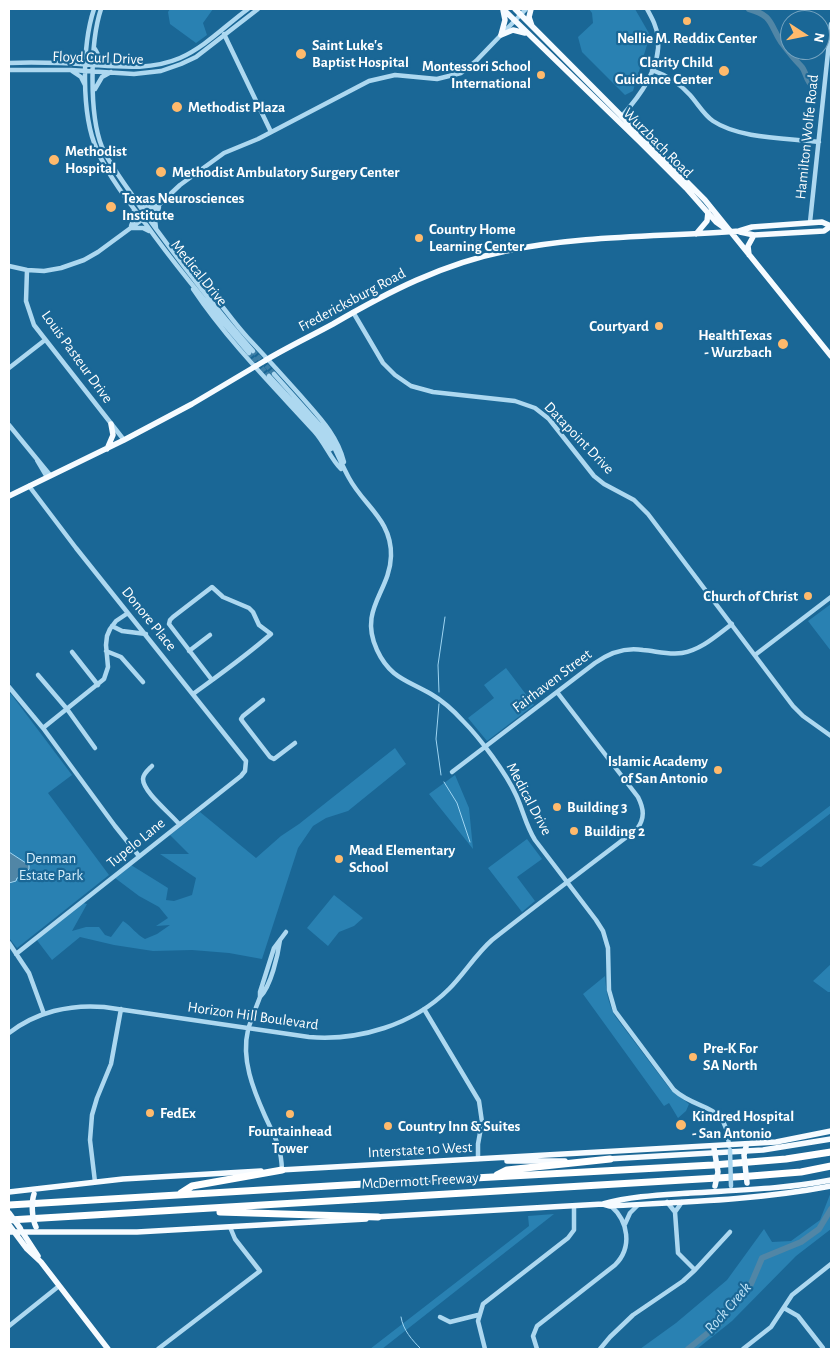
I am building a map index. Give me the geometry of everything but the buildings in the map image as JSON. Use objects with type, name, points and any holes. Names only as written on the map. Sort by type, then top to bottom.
[{"type":"highway","name":"McDermott Freeway","points":[[9,1205],[749,1163],[831,1152]]},
{"type":"highway","points":[[493,1177],[507,1170],[610,1159]]},
{"type":"highway","name":"McDermott Freeway","points":[[9,1220],[751,1176],[801,1172],[831,1166]]},
{"type":"highway","points":[[179,1194],[192,1186],[282,1170]]},
{"type":"highway","points":[[172,1211],[378,1217]]},
{"type":"main road","name":"Wurzbach Road","points":[[502,9],[699,193],[831,356]]},
{"type":"main road","points":[[501,34],[504,20],[502,9]]},
{"type":"main road","name":"Wurzbach Road","points":[[515,9],[620,118],[716,222],[730,232]]},
{"type":"main road","points":[[531,9],[529,17],[532,28]]},
{"type":"main road","points":[[501,34],[513,30],[529,34]]},
{"type":"main road","points":[[696,234],[706,221],[708,212]]},
{"type":"main road","points":[[802,232],[810,222]]},
{"type":"main road","name":"Fredericksburg Road","points":[[9,496],[107,449],[192,404],[255,366],[420,277],[480,257],[504,251],[558,243],[730,232],[752,227],[810,222],[822,222],[831,226],[824,231],[754,235],[739,231]]},
{"type":"main road","points":[[749,255],[748,246],[754,235]]},
{"type":"main road","points":[[107,449],[113,435],[111,424]]},
{"type":"main road","name":"Interstate 10 West","points":[[9,1192],[95,1182],[200,1174],[708,1145],[729,1147],[776,1142],[831,1131]]},
{"type":"main road","points":[[478,1159],[526,1162],[610,1159],[763,1150],[831,1139]]},
{"type":"main road","points":[[754,1143],[746,1147],[744,1155],[747,1183],[756,1190]]},
{"type":"main road","points":[[706,1192],[715,1186],[718,1172],[714,1148],[708,1145]]},
{"type":"main road","points":[[11,1230],[125,1232],[356,1221],[378,1217],[603,1204],[644,1196],[706,1192],[731,1188],[756,1190],[831,1180]]},
{"type":"main road","points":[[603,1204],[610,1206],[780,1195],[831,1186]]},
{"type":"main road","points":[[39,1230],[34,1222],[32,1198],[40,1189]]},
{"type":"main road","points":[[9,1213],[33,1247],[41,1262]]},
{"type":"main road","points":[[11,1230],[41,1262],[108,1349]]},
{"type":"main road","points":[[33,1247],[32,1238],[39,1230]]},
{"type":"street","name":"Medical Drive","points":[[94,9],[86,50],[85,88],[86,106],[96,149],[111,176],[151,232],[184,275],[251,352],[139,205],[116,173],[102,147],[96,124],[93,71],[101,9]]},
{"type":"street","name":"Floyd Curl Drive","points":[[9,64],[86,64],[147,67],[160,65],[184,55],[248,9]]},
{"type":"street","name":"Floyd Curl Drive","points":[[9,70],[71,70],[134,74],[161,71],[187,62],[258,9]]},
{"type":"street","points":[[9,266],[27,270],[55,270],[75,264],[98,252],[142,220],[180,185],[216,157],[271,132],[370,81],[395,75],[437,79],[461,72],[476,62],[526,9]]},
{"type":"street","points":[[620,118],[639,96],[652,70],[657,53],[658,39],[656,27],[647,9]]},
{"type":"street","name":"Hamilton Wolfe Road","points":[[810,222],[831,24]]},
{"type":"street","points":[[222,29],[271,132]]},
{"type":"street","points":[[95,48],[102,60],[113,66]]},
{"type":"street","points":[[71,64],[79,59],[86,50]]},
{"type":"street","points":[[184,55],[187,62]]},
{"type":"street","points":[[71,70],[81,77],[85,88]]},
{"type":"street","points":[[652,70],[675,81],[688,92],[712,120],[726,128],[747,134],[819,142]]},
{"type":"street","points":[[94,93],[102,77],[113,72]]},
{"type":"street","points":[[139,205],[147,207],[159,206]]},
{"type":"street","points":[[156,228],[155,220],[159,206]]},
{"type":"street","points":[[131,228],[134,209]]},
{"type":"street","points":[[131,228],[143,228],[151,232]]},
{"type":"street","points":[[187,268],[208,288],[248,338],[329,430],[341,450],[348,477]]},
{"type":"street","name":"Louis Pasteur Drive","points":[[27,270],[25,293],[28,310],[34,325],[124,440]]},
{"type":"street","points":[[184,275],[227,337],[315,432],[334,462],[341,469]]},
{"type":"street","name":"Datapoint Drive","points":[[353,312],[383,363],[394,375],[411,386],[433,392],[516,401],[540,412],[551,422],[594,476],[639,504],[796,710],[831,736]]},
{"type":"street","points":[[9,368],[46,340]]},
{"type":"street","name":"Medical Drive","points":[[274,374],[325,431],[332,441],[348,477],[386,528],[391,556],[388,573],[376,599],[372,620],[372,633],[378,653],[384,663],[396,675],[431,694],[453,711],[468,726],[510,784],[518,800],[527,827],[535,840],[596,920],[606,938],[609,957],[609,990],[613,1006],[619,1017],[674,1090],[686,1099],[707,1108],[720,1117],[726,1126],[731,1188]]},
{"type":"street","name":"Medical Drive","points":[[269,376],[319,430],[341,469],[348,477]]},
{"type":"street","points":[[9,425],[49,476]]},
{"type":"street","name":"Donore Place","points":[[29,486],[246,760],[245,769]]},
{"type":"street","points":[[193,694],[212,680],[270,634],[259,625],[254,612],[247,606],[223,597],[212,587],[170,620],[170,626],[212,680]]},
{"type":"street","points":[[755,655],[831,597]]},
{"type":"street","points":[[43,728],[98,685],[107,673],[107,636],[112,626],[128,612]]},
{"type":"street","name":"Fairhaven Street","points":[[452,772],[601,659],[614,653],[634,649],[667,654],[688,652],[703,646],[732,624]]},
{"type":"street","points":[[112,626],[122,631],[146,634]]},
{"type":"street","points":[[189,651],[210,635]]},
{"type":"street","points":[[106,651],[121,657],[143,682]]},
{"type":"street","points":[[72,652],[98,685]]},
{"type":"street","points":[[38,676],[67,709],[95,748]]},
{"type":"street","points":[[9,688],[43,728],[139,856]]},
{"type":"street","name":"Horizon Hill Boulevard","points":[[9,1033],[20,1025],[44,1014],[85,1006],[309,1037],[352,1036],[387,1027],[424,1009],[448,990],[490,942],[637,829],[642,820],[643,810],[638,797],[557,692]]},
{"type":"street","points":[[263,700],[243,716],[241,719],[243,722],[274,759],[295,742]]},
{"type":"street","points":[[152,766],[145,773],[143,778],[144,784],[162,808],[179,824]]},
{"type":"street","name":"Tupelo Lane","points":[[16,954],[241,776],[245,769]]},
{"type":"street","points":[[282,1170],[280,1147],[246,1062],[246,1042],[248,1029],[260,997],[264,993],[280,939],[286,932]]},
{"type":"street","points":[[9,943],[29,974],[44,1014]]},
{"type":"street","points":[[424,1009],[479,1101],[482,1118],[478,1159]]},
{"type":"street","points":[[95,1182],[90,1140],[92,1115],[111,1064],[121,1010]]},
{"type":"street","points":[[666,1202],[675,1212],[678,1253],[695,1270]]},
{"type":"street","points":[[675,1212],[683,1202]]},
{"type":"street","points":[[537,1349],[533,1336],[537,1326],[619,1261],[626,1249],[625,1224],[630,1213],[639,1204]]},
{"type":"street","points":[[485,1349],[478,1316],[485,1302],[572,1233],[574,1206]]},
{"type":"street","points":[[610,1206],[620,1215],[625,1224]]},
{"type":"street","points":[[158,1349],[260,1271],[235,1238],[230,1227]]},
{"type":"street","points":[[600,1349],[616,1330],[633,1315],[683,1281],[730,1232]]},
{"type":"street","points":[[744,1349],[771,1327],[792,1295],[800,1287],[830,1267]]},
{"type":"street","points":[[9,1326],[60,1286]]},
{"type":"street","points":[[784,1308],[798,1316],[823,1348]]},
{"type":"street","points":[[440,1316],[450,1322],[478,1316]]},
{"type":"green space","points":[[170,9],[213,9],[203,23],[207,35],[196,43],[170,24],[168,12]]},
{"type":"green space","points":[[589,9],[635,9],[650,35],[633,91],[625,95],[582,52],[578,37],[593,23],[592,13]]},
{"type":"green space","points":[[831,604],[831,651],[808,621]]},
{"type":"green space","points":[[506,668],[534,705],[487,741],[468,718],[494,698],[484,685]]},
{"type":"green space","name":"Denman Estate Park","points":[[9,694],[11,694],[72,775],[48,793],[109,875],[17,948],[9,938]]},
{"type":"green space","points":[[395,748],[406,764],[348,811],[326,818],[313,826],[298,848],[262,959],[229,953],[192,950],[153,951],[80,937],[52,960],[36,939],[83,903],[87,904],[72,931],[86,927],[99,927],[105,935],[111,937],[123,921],[145,939],[157,934],[170,925],[156,926],[168,918],[159,907],[139,896],[115,878],[131,865],[168,888],[166,900],[174,901],[192,895],[196,878],[160,854],[189,854],[170,835],[200,812],[256,858],[281,836]]},
{"type":"green space","points":[[455,775],[469,808],[473,849],[429,794]]},
{"type":"green space","points":[[831,805],[831,813],[761,867],[752,865]]},
{"type":"green space","points":[[527,839],[542,859],[517,877],[535,901],[522,912],[488,868]]},
{"type":"green space","points":[[334,895],[363,918],[354,926],[339,932],[328,946],[307,928]]},
{"type":"green space","points":[[831,964],[831,992],[828,992],[813,981]]},
{"type":"green space","points":[[605,976],[608,996],[615,1016],[670,1089],[689,1104],[686,1111],[678,1118],[669,1103],[664,1106],[583,994]]},
{"type":"green space","points":[[831,1192],[831,1229],[796,1256],[732,1321],[697,1349],[640,1349],[676,1323],[727,1280],[764,1229],[772,1242],[791,1241],[820,1220]]},
{"type":"green space","points":[[554,1214],[382,1349],[370,1349],[529,1226],[528,1216]]},
{"type":"shaded area","points":[[9,852],[29,865],[29,869],[22,877],[9,883]]},
{"type":"waterway","points":[[749,9],[762,14],[770,21],[781,42],[803,68],[809,82],[813,86]]},
{"type":"waterway","points":[[439,692],[438,665],[445,617]]},
{"type":"waterway","points":[[439,704],[436,739],[441,775]]},
{"type":"waterway","points":[[444,782],[457,803],[470,842]]},
{"type":"waterway","name":"Rock Creek","points":[[688,1349],[719,1324],[728,1305],[751,1284],[762,1258],[801,1242],[819,1229],[831,1209]]},
{"type":"waterway","points":[[401,1317],[406,1330],[421,1349]]},
{"type":"tunnel","points":[[253,351],[274,374]]},
{"type":"tunnel","points":[[249,353],[269,376]]},
{"type":"place","name":"Nellie M. Reddix Center","points":[[687,21]]},
{"type":"place","name":"Saint Luke's Baptist Hospital","points":[[301,54]]},
{"type":"place","name":"Clarity Child Guidance Center","points":[[724,71]]},
{"type":"place","name":"Montessori School International","points":[[541,75]]},
{"type":"place","name":"Methodist Plaza","points":[[177,107]]},
{"type":"place","name":"Methodist Hospital","points":[[54,160]]},
{"type":"place","name":"Methodist Ambulatory Surgery Center","points":[[161,172]]},
{"type":"place","name":"Texas Neurosciences Institute","points":[[111,207]]},
{"type":"place","name":"Country Home Learning Center","points":[[419,238]]},
{"type":"place","name":"Courtyard","points":[[659,326]]},
{"type":"place","name":"HealthTexas - Wurzbach","points":[[783,344]]},
{"type":"place","name":"Church of Christ","points":[[808,596]]},
{"type":"place","name":"Islamic Academy of San Antonio","points":[[718,770]]},
{"type":"place","name":"Building 3","points":[[557,807]]},
{"type":"place","name":"Building 2","points":[[574,831]]},
{"type":"place","name":"Mead Elementary School","points":[[339,859]]},
{"type":"place","name":"Pre-K For SA North","points":[[693,1057]]},
{"type":"place","name":"FedEx","points":[[150,1113]]},
{"type":"place","name":"Fountainhead Tower","points":[[290,1114]]},
{"type":"place","name":"Kindred Hospital - San Antonio","points":[[681,1125]]},
{"type":"place","name":"Country Inn & Suites","points":[[388,1126]]}]
